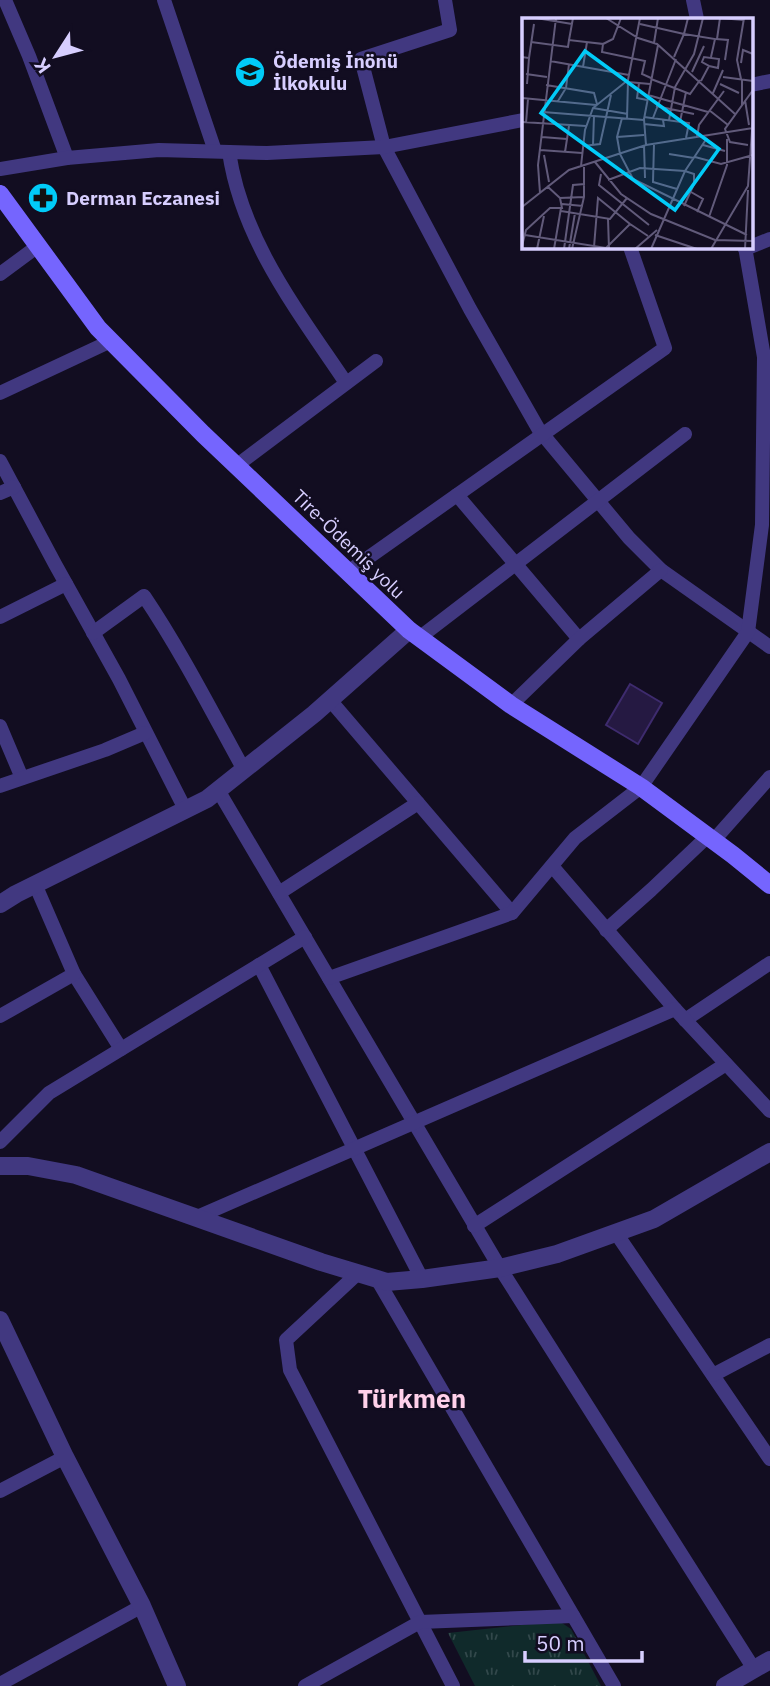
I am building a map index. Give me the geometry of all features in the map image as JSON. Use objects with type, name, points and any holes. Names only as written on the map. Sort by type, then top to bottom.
[{"type":"main road","name":"Tire-Ödemiş yolu","points":[[0,194],[98,328],[236,466],[414,634],[511,705],[641,788],[733,855]]},
{"type":"main road","points":[[733,855],[770,877]]},
{"type":"main road","points":[[733,855],[770,885]]},
{"type":"street","points":[[5,0],[67,158]]},
{"type":"street","points":[[163,0],[261,251],[281,286],[346,383]]},
{"type":"street","points":[[446,0],[450,30],[361,59],[384,147],[470,309],[543,435],[629,538],[662,569],[770,647]]},
{"type":"street","points":[[693,0],[697,18]]},
{"type":"street","points":[[752,85],[770,81]]},
{"type":"street","points":[[0,169],[67,158],[159,150],[267,153],[384,147],[522,120]]},
{"type":"street","points":[[752,245],[770,239]]},
{"type":"street","points":[[0,274],[38,246]]},
{"type":"street","points":[[348,572],[665,348],[630,248]]},
{"type":"street","points":[[329,978],[512,913],[575,838],[641,788],[748,632],[762,525],[764,357],[745,248]]},
{"type":"street","points":[[0,393],[111,341]]},
{"type":"street","points":[[236,466],[376,361]]},
{"type":"street","points":[[0,904],[207,799],[414,634],[515,564],[685,434]]},
{"type":"street","points":[[0,461],[119,679],[185,809]]},
{"type":"street","points":[[0,493],[14,487]]},
{"type":"street","points":[[457,495],[579,639]]},
{"type":"street","points":[[511,705],[579,639],[662,569]]},
{"type":"street","points":[[0,617],[66,584]]},
{"type":"street","points":[[93,634],[144,596],[244,770]]},
{"type":"street","points":[[330,700],[512,913]]},
{"type":"street","points":[[0,726],[22,778]]},
{"type":"street","points":[[0,786],[105,750],[145,733]]},
{"type":"street","points":[[606,930],[711,838],[770,777]]},
{"type":"street","points":[[218,790],[499,1268],[762,1665],[725,1686]]},
{"type":"street","points":[[279,893],[418,803]]},
{"type":"street","points":[[552,866],[680,1015],[770,1111]]},
{"type":"street","points":[[35,884],[74,974],[121,1049]]},
{"type":"street","points":[[0,1142],[49,1093],[305,937]]},
{"type":"street","points":[[195,1217],[414,1123],[680,1015],[770,963]]},
{"type":"street","points":[[259,965],[422,1279]]},
{"type":"street","points":[[0,1016],[74,974]]},
{"type":"street","points":[[474,1226],[726,1064]]},
{"type":"street","points":[[0,1166],[28,1166],[76,1175],[357,1274],[387,1282],[499,1268],[557,1254],[654,1219],[770,1152]]},
{"type":"street","points":[[616,1233],[770,1459]]},
{"type":"street","points":[[357,1274],[286,1340],[290,1370],[453,1686]]},
{"type":"street","points":[[377,1279],[614,1686]]},
{"type":"street","points":[[0,1320],[65,1457],[142,1606],[177,1686]]},
{"type":"street","points":[[713,1375],[770,1345]]},
{"type":"street","points":[[0,1491],[65,1457]]},
{"type":"street","points":[[0,1684],[142,1606]]},
{"type":"street","points":[[305,1686],[420,1622],[573,1616]]},
{"type":"green space","points":[[559,1621],[571,1629],[601,1686],[475,1686],[448,1633]]},
{"type":"building","points":[[630,684],[662,703],[638,744],[606,725]]},
{"type":"place","name":"Ödemiş İnönü İlkokulu","points":[[250,72]]},
{"type":"place","name":"Derman Eczanesi","points":[[43,198]]},
{"type":"district","name":"Türkmen","points":[[412,1398]]}]
